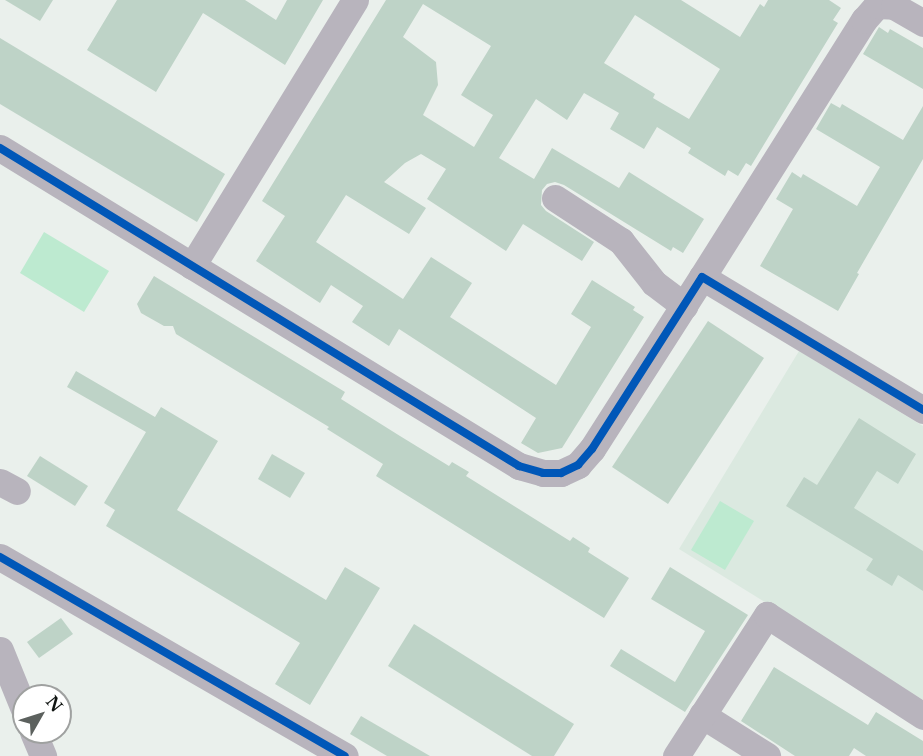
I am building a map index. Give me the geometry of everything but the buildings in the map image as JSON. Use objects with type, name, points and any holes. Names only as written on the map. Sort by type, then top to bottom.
[{"type":"street","points":[[192,266],[355,0]]},
{"type":"street","points":[[0,148],[519,466],[543,473],[561,473],[578,465],[592,449],[864,20],[877,5],[894,6],[923,23]]},
{"type":"street","points":[[555,198],[621,241],[654,283],[684,306]]},
{"type":"street","points":[[702,277],[923,410]]},
{"type":"street","points":[[0,557],[345,756]]},
{"type":"street","points":[[676,756],[767,615],[923,716]]},
{"type":"street","points":[[0,650],[14,684]]},
{"type":"street","points":[[702,716],[767,756]]},
{"type":"shaded area","points":[[799,351],[923,426],[923,700],[679,549]]},
{"type":"green space","points":[[44,232],[109,271],[84,312],[20,273]]},
{"type":"green space","points":[[720,501],[754,521],[725,570],[691,550]]},
{"type":"cycle path","points":[[0,148],[519,466],[543,473],[561,473],[578,465],[592,449],[702,277],[923,410]]},
{"type":"cycle path","points":[[0,557],[345,756]]}]
